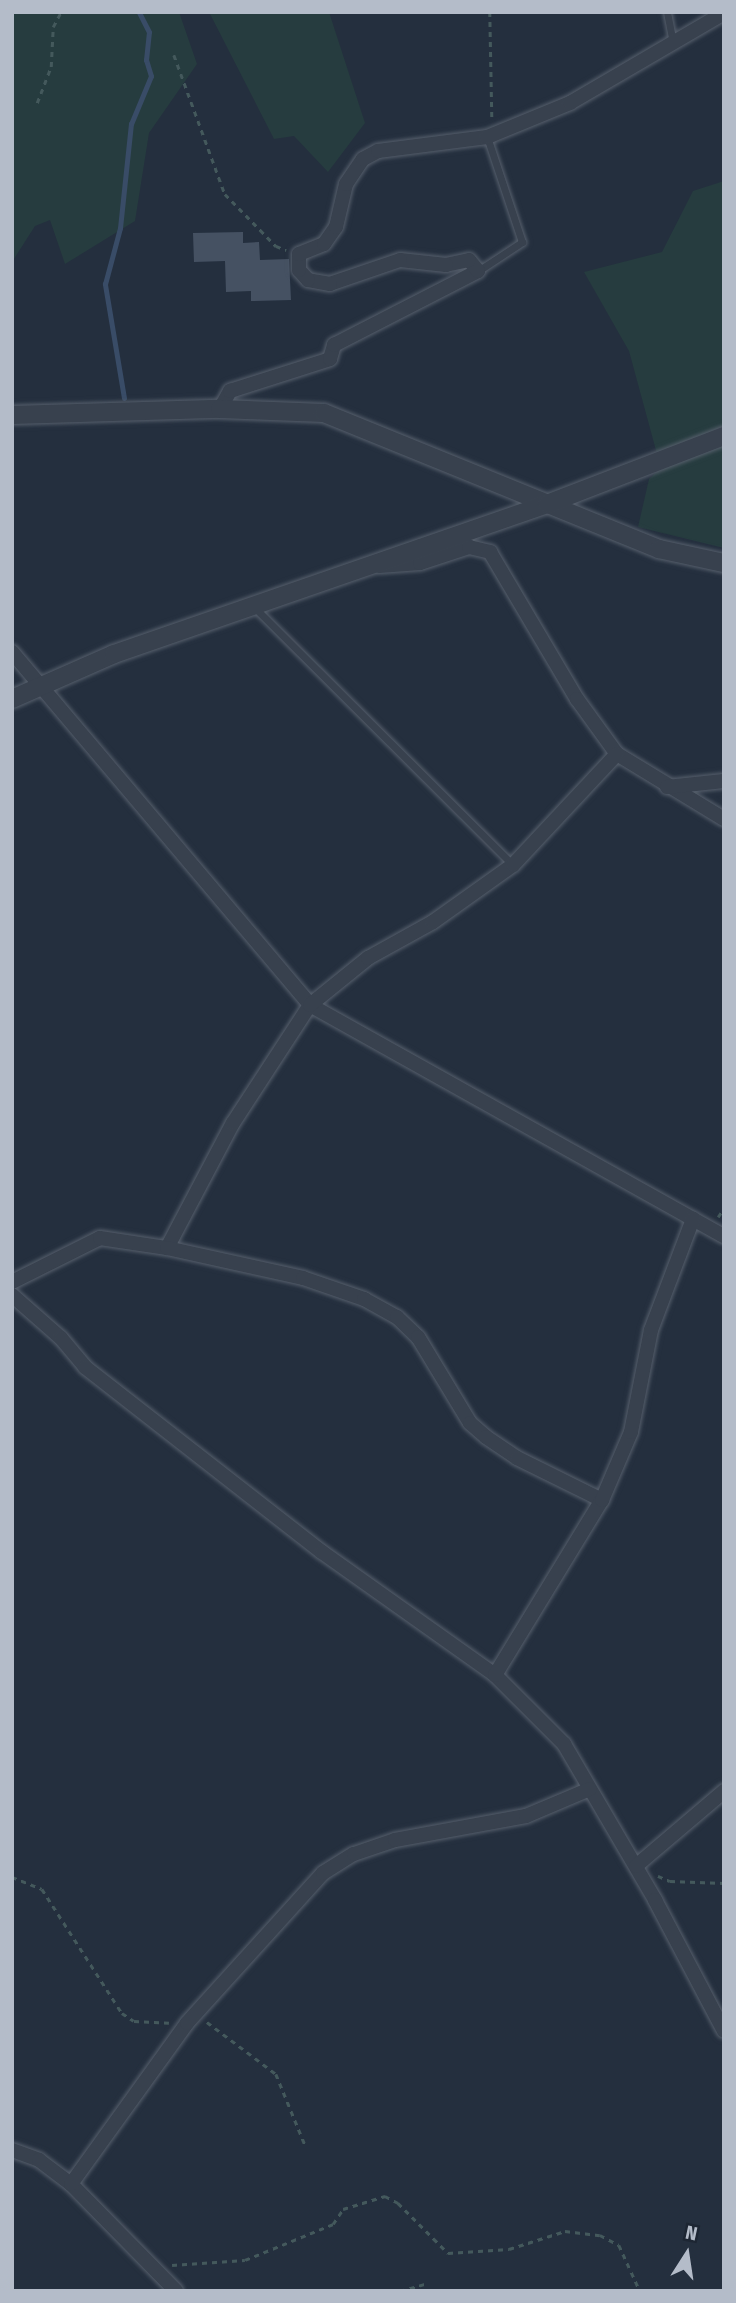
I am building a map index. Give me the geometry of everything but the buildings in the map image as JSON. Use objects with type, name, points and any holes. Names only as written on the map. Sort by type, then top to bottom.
[{"type":"street","points":[[220,409],[230,391],[330,359],[334,345],[478,271],[469,260],[446,265],[400,260],[330,284],[308,280],[299,270],[299,254],[324,244],[337,227],[346,184],[363,159],[378,151],[489,136],[570,103],[724,13]]},
{"type":"street","points":[[12,415],[220,409],[324,413],[659,549],[724,563]]},
{"type":"street","points":[[12,699],[39,684],[547,504],[724,436]]},
{"type":"street","points":[[363,567],[420,564],[469,547],[490,552],[577,699],[617,754],[667,787],[724,819]]},
{"type":"street","points":[[12,652],[310,1005],[724,1236]]},
{"type":"street","points":[[167,1248],[233,1124],[310,1005],[368,958],[433,922],[513,865],[617,754]]},
{"type":"street","points":[[667,787],[724,781]]},
{"type":"street","points":[[495,1675],[602,1500],[631,1432],[651,1330],[693,1220]]},
{"type":"street","points":[[12,1282],[100,1238],[167,1248],[303,1278],[364,1299],[397,1317],[418,1337],[470,1423],[486,1437],[517,1458],[602,1500]]},
{"type":"street","points":[[12,1295],[94,1375],[322,1552],[495,1675],[565,1744],[636,1866],[724,2031]]},
{"type":"street","points":[[71,2184],[191,2018],[323,1873],[354,1854],[395,1840],[526,1816],[590,1788]]},
{"type":"street","points":[[636,1866],[724,1791]]},
{"type":"street","points":[[12,2150],[39,2160],[71,2184],[176,2291]]},
{"type":"lane","points":[[667,12],[673,44]]},
{"type":"lane","points":[[478,271],[522,242],[489,136]]},
{"type":"lane","points":[[253,606],[513,865]]},
{"type":"path","points":[[37,103],[51,67],[53,27],[61,12]]},
{"type":"path","points":[[489,136],[490,12]]},
{"type":"path","points":[[174,55],[225,194],[276,246],[299,254]]},
{"type":"path","points":[[636,1866],[670,1881],[724,1883]]},
{"type":"path","points":[[12,1877],[41,1889],[122,2013],[134,2021],[191,2018],[276,2074],[306,2147]]},
{"type":"path","points":[[157,2273],[177,2262],[245,2260],[324,2229],[343,2209],[385,2196],[398,2203],[448,2253],[509,2249],[565,2231],[600,2235],[619,2245],[640,2291]]},
{"type":"path","points":[[400,2291],[425,2284]]},
{"type":"green space","points":[[12,12],[179,12],[197,64],[149,133],[135,221],[65,264],[50,220],[35,226],[12,262]]},
{"type":"green space","points":[[209,12],[329,12],[365,123],[328,172],[294,136],[274,139]]},
{"type":"green space","points":[[724,181],[724,426],[657,454],[629,351],[584,272],[662,252],[693,191]]},
{"type":"green space","points":[[724,444],[724,548],[638,527],[649,479],[662,467]]},
{"type":"waterway","points":[[124,398],[105,284],[120,228],[131,124],[151,76],[146,60],[149,32],[139,12]]}]
